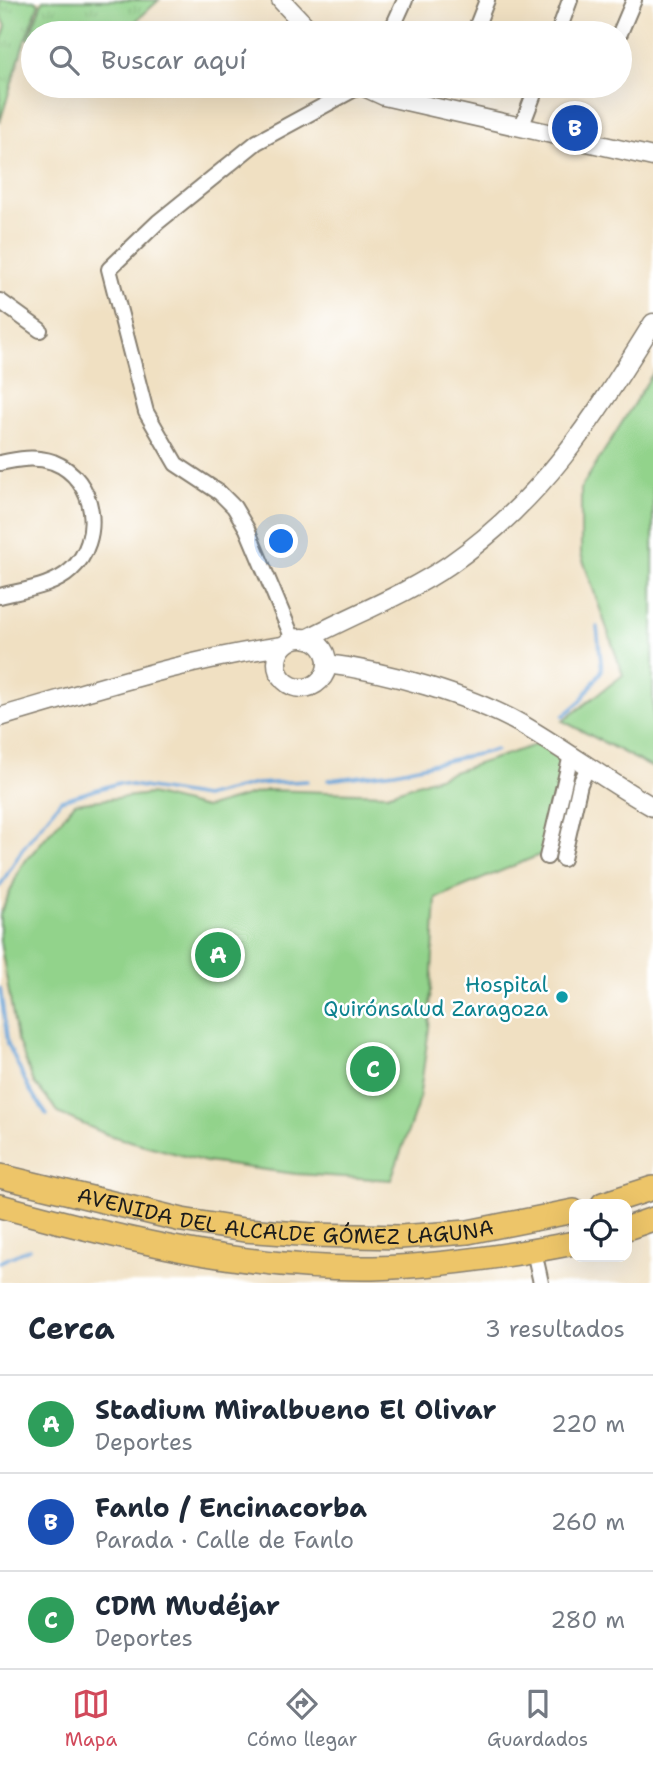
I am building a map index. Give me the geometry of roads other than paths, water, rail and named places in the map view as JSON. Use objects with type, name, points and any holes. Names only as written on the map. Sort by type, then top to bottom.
[{"type":"main road","name":"AVENIDA DEL ALCALDE GÓMEZ LAGUNA","points":[[0,1176],[182,1220],[244,1230],[313,1235],[400,1237],[468,1232],[569,1212]]},
{"type":"main road","points":[[619,1199],[653,1188]]},
{"type":"main road","name":"AVENIDA DEL ALCALDE GÓMEZ LAGUNA","points":[[0,1206],[169,1247],[240,1259],[300,1265],[385,1267],[473,1261],[569,1244]]},
{"type":"main road","points":[[632,1226],[653,1219]]},
{"type":"street","points":[[281,0],[301,21]]},
{"type":"street","points":[[395,21],[405,0]]},
{"type":"street","points":[[479,21],[487,0]]},
{"type":"street","points":[[562,21],[570,0]]},
{"type":"street","points":[[625,21],[634,0]]},
{"type":"street","points":[[301,650],[247,529],[234,507],[220,493],[176,464],[146,412],[109,269],[158,222],[257,142],[339,98]]},
{"type":"street","points":[[393,98],[653,157]]},
{"type":"street","points":[[521,128],[532,98]]},
{"type":"street","points":[[0,300],[40,330]]},
{"type":"street","points":[[301,650],[329,627],[402,592],[447,566],[500,525],[551,475],[580,436],[653,323]]},
{"type":"street","points":[[0,463],[28,457],[53,462],[73,474],[86,494],[92,517],[88,548],[70,571],[48,583],[0,596]]},
{"type":"street","points":[[0,717],[183,664],[240,652],[301,650],[355,668],[410,681],[519,723],[653,807]]},
{"type":"street","points":[[547,857],[571,755]]},
{"type":"street","points":[[564,859],[580,783],[588,767]]},
{"type":"street","points":[[534,1251],[541,1283]]},
{"type":"waterway","points":[[563,716],[580,702],[602,670],[597,627]]},
{"type":"waterway","points":[[328,780],[395,772],[496,750]]},
{"type":"waterway","points":[[0,886],[23,848],[61,800],[119,783],[204,797],[255,784],[307,781]]},
{"type":"waterway","points":[[0,988],[8,1044],[29,1089],[47,1115]]},
{"type":"waterway","points":[[0,1262],[29,1249]]},
{"type":"place","name":"Fanlo / Encinacorba","points":[[575,128]]},
{"type":"place","name":"Stadium Miralbueno El Olivar","points":[[218,955]]},
{"type":"place","name":"Hospital Quirónsalud Zaragoza","points":[[562,997]]},
{"type":"place","name":"CDM Mudéjar","points":[[373,1069]]}]
